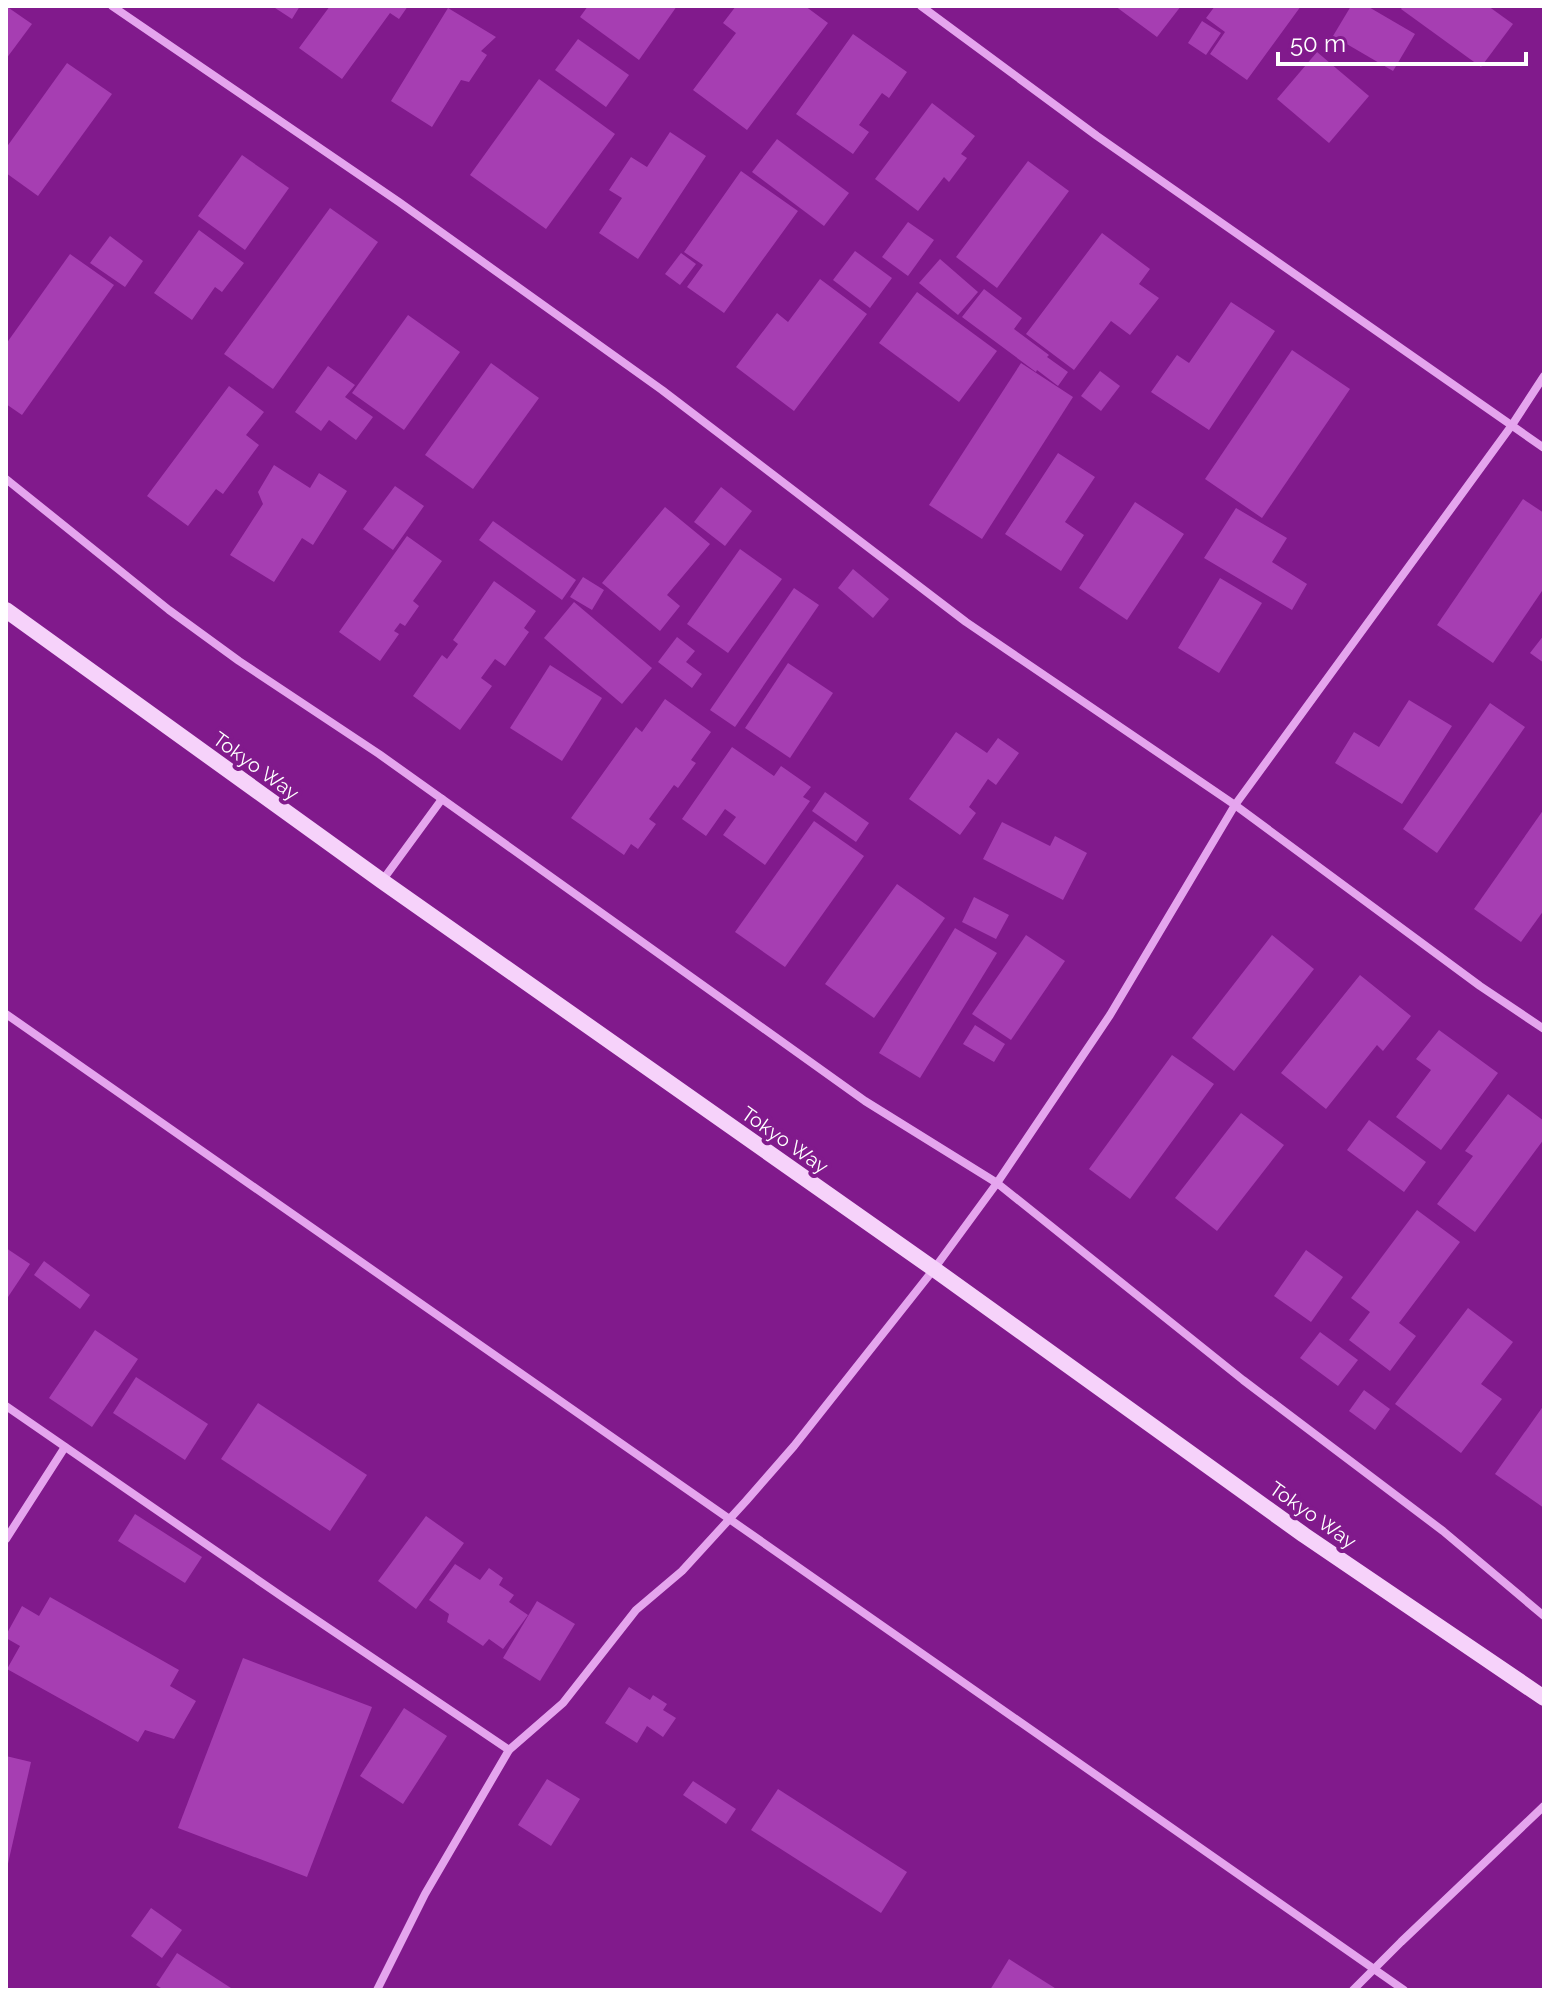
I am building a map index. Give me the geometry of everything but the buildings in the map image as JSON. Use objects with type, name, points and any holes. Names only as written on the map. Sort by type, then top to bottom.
[{"type":"main road","name":"Tokyo Way","points":[[6,610],[382,881],[934,1269],[1304,1535],[1544,1698]]},
{"type":"street","points":[[112,6],[399,202],[662,390],[966,622],[1235,805],[1480,986],[1544,1029]]},
{"type":"street","points":[[921,6],[1097,136],[1544,448]]},
{"type":"street","points":[[377,1990],[425,1894],[509,1750],[563,1703],[636,1610],[682,1571],[794,1446],[934,1269],[997,1183],[1110,1015],[1235,805],[1512,425],[1544,376]]},
{"type":"street","points":[[6,479],[169,610],[239,661],[379,754],[865,1101],[997,1183],[1243,1380],[1443,1531],[1544,1616]]},
{"type":"street","points":[[382,881],[442,799]]},
{"type":"street","points":[[6,1014],[1404,1990]]},
{"type":"street","points":[[6,1406],[509,1750]]},
{"type":"street","points":[[6,1539],[65,1447]]},
{"type":"street","points":[[1353,1990],[1544,1806]]}]
